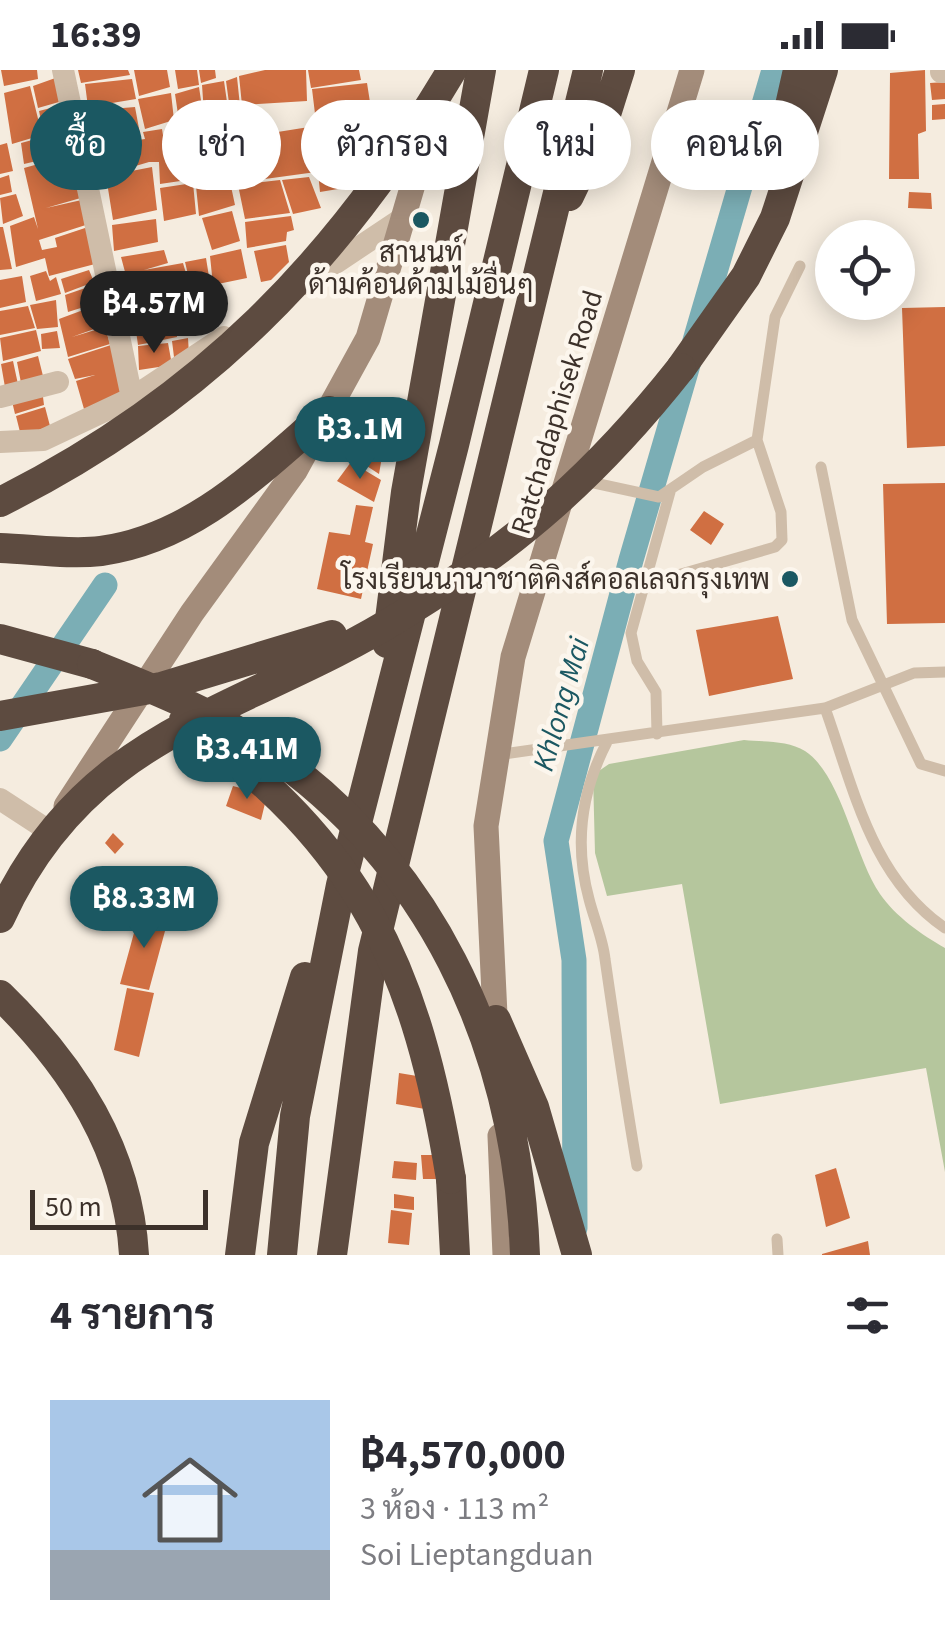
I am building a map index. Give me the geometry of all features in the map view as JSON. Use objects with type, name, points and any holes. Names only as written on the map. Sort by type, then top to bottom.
[{"type":"highway","points":[[0,502],[69,467],[164,404],[248,334],[314,265],[455,70]]},
{"type":"highway","points":[[376,745],[406,492],[481,70]]},
{"type":"highway","points":[[282,1255],[295,1116],[341,886],[454,445],[544,70]]},
{"type":"highway","points":[[332,1255],[372,951],[588,70]]},
{"type":"highway","points":[[552,223],[578,182],[620,70]]},
{"type":"highway","points":[[682,368],[741,262],[768,190],[798,70]]},
{"type":"highway","points":[[0,918],[31,864],[68,817],[142,748],[194,718],[379,630],[558,504],[597,468],[682,368],[746,276],[775,218],[822,70]]},
{"type":"highway","points":[[0,548],[100,551],[162,534],[216,508],[329,411]]},
{"type":"highway","points":[[0,716],[161,687],[270,658],[358,624],[482,560]]},
{"type":"highway","points":[[0,640],[92,664],[212,716],[276,756],[366,832],[414,891],[475,981],[519,1069],[553,1163],[577,1255]]},
{"type":"highway","points":[[92,664],[180,718],[260,779],[309,830],[359,896],[404,982],[422,1034],[450,1179],[455,1255]]},
{"type":"highway","points":[[240,1255],[254,1143],[270,1080],[341,886]]},
{"type":"highway","points":[[414,891],[466,992],[494,1067],[515,1146],[525,1255]]},
{"type":"highway","points":[[0,996],[66,1070],[106,1136],[125,1182],[134,1255]]},
{"type":"highway","points":[[106,1136],[116,1255]]},
{"type":"main road","points":[[437,100],[438,70]]},
{"type":"main road","points":[[439,100],[455,70]]},
{"type":"main road","name":"Ratchadaphisek Road","points":[[505,1255],[486,826],[513,657],[692,70]]},
{"type":"main road","points":[[0,935],[50,831],[192,613],[295,471],[329,411],[368,338],[413,190]]},
{"type":"street","points":[[62,70],[132,398]]},
{"type":"street","points":[[0,442],[43,440],[132,398],[406,216]]},
{"type":"street","points":[[0,397],[58,382]]},
{"type":"street","points":[[0,798],[50,831]]},
{"type":"lane","points":[[644,585],[774,547],[782,540],[781,512],[757,440],[775,317],[800,266]]},
{"type":"lane","points":[[657,734],[656,692],[632,648],[633,622],[665,495],[703,467],[757,440]]},
{"type":"lane","points":[[821,467],[852,620],[921,764],[945,770]]},
{"type":"lane","points":[[566,477],[665,495]]},
{"type":"lane","points":[[498,755],[825,708],[914,673],[945,672]]},
{"type":"lane","points":[[825,708],[876,852],[897,886],[945,928]]},
{"type":"lane","points":[[606,742],[590,774],[579,839],[587,894],[605,954],[612,1029],[637,1166]]},
{"type":"lane","points":[[776,1239],[778,1255]]},
{"type":"green space","points":[[744,740],[791,745],[818,762],[838,797],[880,894],[893,910],[945,948],[945,1172],[926,1068],[720,1104],[682,884],[607,896],[595,853],[593,775],[609,764]]},
{"type":"building","points":[[1,70],[37,70],[38,79],[4,86]]},
{"type":"building","points":[[78,70],[128,70],[130,75],[81,83]]},
{"type":"building","points":[[134,70],[167,70],[170,87],[139,96]]},
{"type":"building","points":[[175,70],[197,70],[199,85],[178,89]]},
{"type":"building","points":[[199,70],[215,70],[216,78],[201,83]]},
{"type":"building","points":[[265,70],[306,70],[307,100],[241,100],[239,76]]},
{"type":"building","points":[[308,70],[359,70],[361,80],[311,88]]},
{"type":"building","points":[[925,70],[926,131],[918,134],[919,179],[889,179],[890,73]]},
{"type":"building","points":[[61,76],[66,100],[36,100],[33,86]]},
{"type":"building","points":[[237,77],[239,100],[229,100],[226,81]]},
{"type":"building","points":[[132,79],[136,99],[87,100],[85,84]]},
{"type":"building","points":[[224,81],[227,100],[203,100],[202,85]]},
{"type":"building","points":[[945,82],[945,99],[932,100],[930,83]]},
{"type":"building","points":[[367,83],[370,100],[313,100],[312,89]]},
{"type":"building","points":[[30,86],[33,100],[30,100],[30,139],[12,144],[4,93]]},
{"type":"building","points":[[199,87],[201,100],[176,100],[175,94]]},
{"type":"building","points":[[171,93],[172,100],[162,100],[162,124],[145,129],[142,100],[138,99]]},
{"type":"building","points":[[945,104],[945,119],[932,120],[932,105]]},
{"type":"building","points":[[301,128],[301,174],[281,177],[281,131]]},
{"type":"building","points":[[162,129],[162,184],[159,162],[142,164],[143,132]]},
{"type":"building","points":[[30,141],[30,163],[24,164],[21,143]]},
{"type":"building","points":[[7,143],[13,171],[0,174],[0,145]]},
{"type":"building","points":[[30,166],[30,190],[97,190],[98,193],[46,208],[86,199],[92,223],[39,240],[42,250],[57,247],[55,238],[91,226],[99,263],[49,276],[45,258],[16,267],[10,226],[34,217],[38,229],[24,168]]},
{"type":"building","points":[[152,167],[157,210],[113,220],[108,190],[142,190],[142,169]]},
{"type":"building","points":[[9,175],[12,192],[0,195],[0,178]]},
{"type":"building","points":[[301,178],[301,190],[314,190],[321,208],[293,214],[282,180]]},
{"type":"building","points":[[281,183],[290,213],[245,219],[239,190],[281,190]]},
{"type":"building","points":[[160,188],[194,190],[196,214],[164,221]]},
{"type":"building","points":[[196,190],[232,190],[235,205],[199,216]]},
{"type":"building","points":[[909,192],[931,193],[932,209],[908,208]]},
{"type":"building","points":[[16,194],[23,216],[3,224],[0,198]]},
{"type":"building","points":[[232,211],[240,241],[212,250],[202,218]]},
{"type":"building","points":[[291,216],[294,230],[287,232],[286,241],[247,248],[245,222]]},
{"type":"building","points":[[156,219],[158,242],[114,251],[112,225]]},
{"type":"building","points":[[3,227],[12,269],[0,270]]},
{"type":"building","points":[[286,245],[289,262],[271,280],[261,282],[254,251]]},
{"type":"building","points":[[241,249],[247,278],[213,285],[210,256]]},
{"type":"building","points":[[164,250],[168,263],[144,270],[183,263],[190,287],[132,298],[121,257]]},
{"type":"building","points":[[206,258],[210,283],[191,287],[185,262]]},
{"type":"building","points":[[89,270],[94,282],[65,293],[61,279]]},
{"type":"building","points":[[46,271],[50,281],[56,277],[61,294],[36,301],[30,276]]},
{"type":"building","points":[[22,276],[26,302],[0,308],[0,280]]},
{"type":"building","points":[[97,284],[103,301],[68,312],[65,295]]},
{"type":"building","points":[[210,287],[214,315],[181,323],[178,292]]},
{"type":"building","points":[[173,292],[178,323],[149,328],[176,325],[177,337],[138,345],[136,331],[142,330],[137,298]]},
{"type":"building","points":[[56,300],[58,327],[37,329],[30,305]]},
{"type":"building","points":[[102,303],[111,323],[72,337],[105,327],[110,344],[68,357],[59,319]]},
{"type":"building","points":[[28,306],[35,328],[0,335],[0,311]]},
{"type":"building","points":[[945,307],[945,446],[907,448],[902,320],[915,320],[915,308]]},
{"type":"building","points":[[36,330],[41,351],[3,361],[0,338]]},
{"type":"building","points":[[57,331],[60,348],[42,349],[41,334]]},
{"type":"building","points":[[188,338],[189,355],[175,365],[172,341]]},
{"type":"building","points":[[168,343],[172,365],[139,370],[138,346]]},
{"type":"building","points":[[114,344],[130,393],[84,409],[76,381],[95,375],[75,379],[68,359]]},
{"type":"building","points":[[38,356],[44,380],[22,388],[17,362]]},
{"type":"building","points":[[13,361],[19,389],[6,393],[1,364]]},
{"type":"building","points":[[42,389],[44,405],[15,414],[11,397]]},
{"type":"building","points":[[45,407],[50,426],[21,436],[16,416]]},
{"type":"building","points":[[380,409],[389,416],[379,474],[353,457]]},
{"type":"building","points":[[351,462],[381,480],[374,502],[337,481]]},
{"type":"building","points":[[945,483],[945,623],[887,624],[883,484]]},
{"type":"building","points":[[356,505],[373,507],[365,542],[373,544],[361,599],[317,589],[329,532],[350,535]]},
{"type":"building","points":[[704,511],[724,524],[711,545],[690,530]]},
{"type":"building","points":[[778,616],[793,679],[709,696],[696,630]]},
{"type":"building","points":[[280,725],[290,733],[279,748],[269,741]]},
{"type":"building","points":[[233,786],[267,795],[261,820],[226,806]]},
{"type":"building","points":[[113,833],[124,844],[115,854],[105,843]]},
{"type":"building","points":[[145,894],[171,902],[167,916],[141,909]]},
{"type":"building","points":[[140,911],[168,920],[149,990],[120,984]]},
{"type":"building","points":[[127,988],[154,993],[139,1057],[114,1050]]},
{"type":"building","points":[[399,1073],[423,1077],[425,1109],[396,1104]]},
{"type":"building","points":[[421,1155],[435,1155],[436,1179],[423,1179]]},
{"type":"building","points":[[394,1161],[417,1163],[416,1180],[392,1178]]},
{"type":"building","points":[[836,1168],[850,1218],[826,1227],[815,1175]]},
{"type":"building","points":[[394,1194],[414,1197],[414,1210],[394,1208]]},
{"type":"building","points":[[391,1210],[412,1213],[409,1245],[388,1243]]},
{"type":"building","points":[[868,1241],[870,1255],[822,1255],[822,1254]]},
{"type":"waterway","name":"Khlong Mai","points":[[575,1228],[574,960],[556,841],[631,560],[774,70]]},
{"type":"waterway","points":[[0,739],[105,585]]},
{"type":"place","name":"สานนท์ ด้ามค้อนด้ามไม้อื่นๆ","points":[[421,220]]},
{"type":"place","name":"โรงเรียนนานาชาติคิงส์คอลเลจกรุงเทพ","points":[[790,579]]}]
